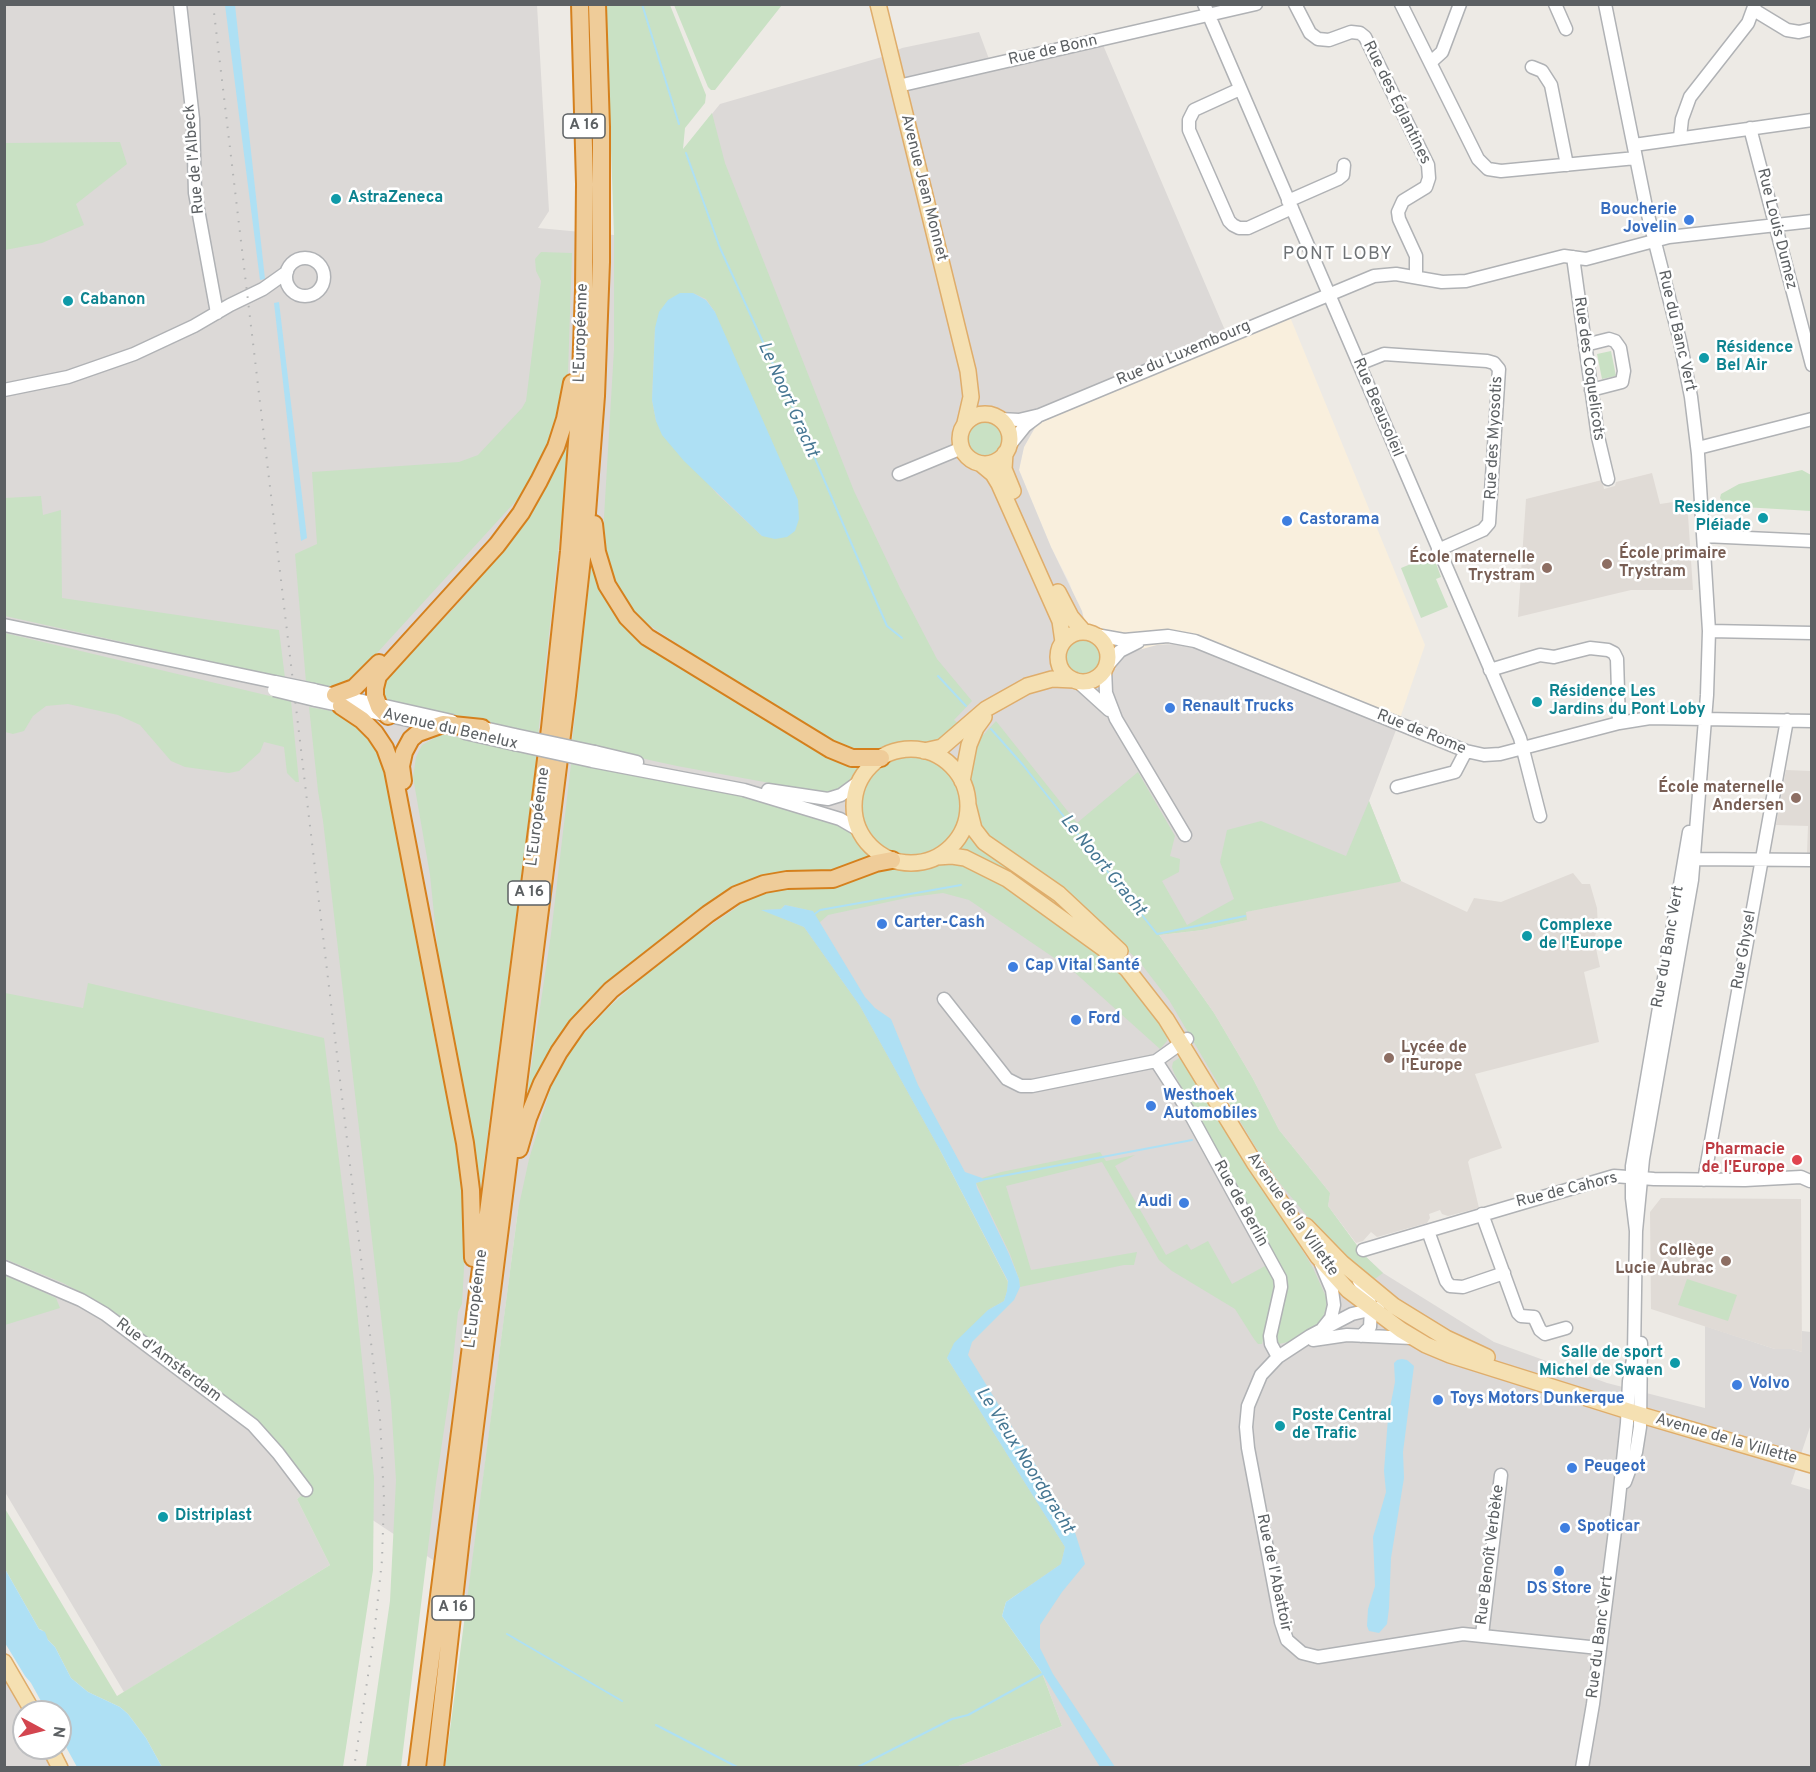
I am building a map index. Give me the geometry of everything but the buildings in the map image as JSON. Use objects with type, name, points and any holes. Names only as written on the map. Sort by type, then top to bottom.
[{"type":"highway","name":"L'Européenne","points":[[417,1767],[556,675],[575,479],[582,364],[585,248],[580,4]]},
{"type":"highway","name":"L'Européenne","points":[[435,1767],[472,1449],[572,652],[591,463],[599,328],[601,186],[597,4]]},
{"type":"highway","points":[[383,710],[375,688],[379,673],[497,545],[534,491],[556,447],[570,399],[585,248]]},
{"type":"highway","points":[[599,328],[594,531],[601,569],[618,605],[631,622],[653,641],[830,750],[852,758],[881,758]]},
{"type":"highway","points":[[446,1537],[472,1283],[473,1232],[467,1152],[390,759],[371,728],[338,700],[366,677],[534,491]]},
{"type":"highway","points":[[434,976],[421,880],[401,766],[404,752],[411,739],[424,730],[448,724],[482,728]]},
{"type":"highway","points":[[472,1449],[497,1301],[518,1151],[538,1091],[550,1066],[568,1038],[586,1015],[611,990],[708,914],[736,895],[775,881],[837,878],[876,863],[892,860]]},
{"type":"main road","name":"Avenue Jean Monnet","points":[[878,4],[968,371],[977,395],[997,417]]},
{"type":"main road","name":"Avenue Jean Monnet","points":[[965,423],[971,397],[968,371]]},
{"type":"main road","points":[[923,751],[945,761],[962,781],[968,805],[965,823],[959,837],[937,857],[914,863],[892,860],[874,850],[859,830],[855,816],[854,804],[860,781],[868,768],[881,758],[900,750],[923,751],[942,747],[986,709],[1028,686],[1052,679],[1075,680],[1094,679],[1106,667],[1108,656],[1107,648],[1102,640],[1075,624],[1067,610],[1007,478],[1004,465],[1009,431],[997,417],[979,414],[965,423],[960,436],[962,448],[970,459],[981,464],[997,480],[1060,621],[1061,647],[1058,659],[1061,668],[1067,676],[1075,680]]},
{"type":"main road","points":[[981,464],[995,462],[1007,450]]},
{"type":"main road","points":[[1028,686],[1047,669],[1061,647],[1073,634],[1090,633]]},
{"type":"main road","points":[[962,781],[965,759],[974,733],[1000,700]]},
{"type":"main road","name":"Avenue de la Villette","points":[[968,805],[974,829],[988,846],[1059,894],[1090,921],[1148,983],[1273,1184],[1306,1226],[1354,1273],[1405,1313],[1446,1338],[1503,1364],[1812,1465]]},
{"type":"main road","name":"Avenue de la Villette","points":[[937,857],[965,858],[995,872],[1104,949],[1135,978],[1184,1042],[1216,1103],[1318,1257],[1340,1283],[1371,1309],[1414,1338],[1450,1354],[1635,1408],[1812,1456]]},
{"type":"main road","points":[[4,1662],[26,1700]]},
{"type":"street","name":"Rue de l'Albeck","points":[[180,4],[193,119],[195,194],[217,312]]},
{"type":"street","points":[[1206,10],[1256,4]]},
{"type":"street","name":"Rue des Églantines","points":[[1295,4],[1310,33],[1318,39],[1329,40],[1351,32],[1360,33],[1365,37],[1428,165],[1429,178],[1426,187],[1403,201],[1398,212],[1416,256],[1416,277]]},
{"type":"street","points":[[1401,4],[1483,166],[1501,171],[1636,158]]},
{"type":"street","points":[[1431,62],[1442,52],[1460,4]]},
{"type":"street","points":[[1555,4],[1566,29]]},
{"type":"street","name":"Rue du Banc Vert","points":[[1582,1767],[1593,1704],[1618,1507],[1635,1408],[1637,1178],[1650,1053],[1689,832],[1709,631],[1698,448],[1684,358],[1654,241],[1605,4]]},
{"type":"street","points":[[1680,138],[1682,119],[1690,97],[1748,23],[1754,8],[1787,30],[1799,32],[1812,29]]},
{"type":"street","name":"Rue de Bonn","points":[[898,86],[1206,10]]},
{"type":"street","name":"Rue Beausoleil","points":[[1206,10],[1524,748],[1540,816]]},
{"type":"street","points":[[1532,67],[1542,71],[1551,85],[1567,165]]},
{"type":"street","points":[[1240,89],[1194,110],[1189,120],[1189,130],[1229,221],[1233,225],[1248,228],[1338,179],[1344,173],[1344,165]]},
{"type":"street","points":[[1634,145],[1812,120]]},
{"type":"street","name":"Rue Louis Dumez","points":[[1750,128],[1812,365]]},
{"type":"street","name":"Rue du Luxembourg","points":[[997,417],[1019,420],[1040,415],[1328,294],[1379,275],[1396,274],[1442,282],[1461,282],[1564,256],[1589,258],[1670,237],[1812,221]]},
{"type":"street","name":"Rue des Coquelicots","points":[[1573,257],[1598,437],[1608,479]]},
{"type":"street","points":[[4,390],[62,379],[104,365],[188,329],[263,289],[287,272],[294,262],[303,258],[315,261],[323,271],[324,282],[316,293],[306,297],[273,288],[263,289]]},
{"type":"street","points":[[287,272],[288,285],[295,293]]},
{"type":"street","points":[[1585,345],[1609,339],[1615,341],[1620,348],[1624,371],[1622,382],[1591,390]]},
{"type":"street","name":"Rue des Myosotis","points":[[1359,364],[1384,354],[1486,361],[1494,363],[1499,369],[1489,523],[1483,530],[1438,550]]},
{"type":"street","name":"Rue du Luxembourg","points":[[1007,450],[1025,426],[1040,415]]},
{"type":"street","points":[[1698,448],[1812,419]]},
{"type":"street","points":[[899,474],[962,448]]},
{"type":"street","points":[[1704,536],[1812,541]]},
{"type":"street","name":"Avenue du Benelux","points":[[4,625],[383,710],[482,728],[514,739]]},
{"type":"street","points":[[1709,631],[1812,633]]},
{"type":"street","name":"Rue de Rome","points":[[1090,633],[1124,640],[1173,636],[1195,641],[1466,751],[1490,756],[1619,723],[1650,718],[1812,721]]},
{"type":"street","name":"Rue de Rome","points":[[1106,667],[1123,649],[1148,638]]},
{"type":"street","points":[[1490,670],[1540,655],[1554,657],[1590,648],[1608,650],[1614,653],[1617,659],[1619,723]]},
{"type":"street","points":[[1106,667],[1106,693],[1116,719],[1185,835]]},
{"type":"street","points":[[1075,680],[1099,700],[1116,719]]},
{"type":"street","name":"Avenue du Benelux","points":[[383,710],[435,726],[514,739],[744,790],[840,819],[859,830]]},
{"type":"street","name":"Rue du Banc Vert","points":[[1637,1178],[1644,1155],[1687,915],[1694,859],[1701,719]]},
{"type":"street","name":"Rue Ghysel","points":[[1704,1180],[1787,720]]},
{"type":"street","points":[[1397,788],[1453,773],[1459,768],[1466,751]]},
{"type":"street","name":"Avenue du Benelux","points":[[593,757],[823,799],[837,798],[860,781]]},
{"type":"street","points":[[1694,859],[1812,860]]},
{"type":"street","points":[[944,999],[1004,1074],[1018,1085],[1032,1086],[1156,1061],[1184,1042]]},
{"type":"street","name":"Rue de Berlin","points":[[1156,1061],[1189,1112],[1280,1278],[1281,1287],[1270,1336],[1271,1344],[1278,1357]]},
{"type":"street","name":"Rue de Cahors","points":[[1363,1250],[1614,1176],[1704,1180],[1801,1177],[1811,1182]]},
{"type":"street","points":[[1482,1214],[1520,1315],[1534,1317],[1541,1332],[1545,1334],[1566,1328]]},
{"type":"street","points":[[1428,1231],[1446,1281],[1450,1286],[1463,1287],[1504,1273]]},
{"type":"street","points":[[1318,1257],[1332,1290],[1334,1305],[1329,1321],[1320,1331]]},
{"type":"street","name":"Rue d'Amsterdam","points":[[4,1267],[81,1300],[105,1314],[253,1425],[306,1490]]},
{"type":"street","points":[[1354,1273],[1366,1290],[1371,1309],[1370,1328],[1361,1336]]},
{"type":"street","name":"Rue du Banc Vert","points":[[1618,1507],[1635,1408],[1642,1350],[1636,1302]]},
{"type":"street","name":"Rue de l'Abattoir","points":[[1405,1313],[1384,1308],[1356,1312],[1320,1331],[1278,1357],[1268,1366],[1259,1379],[1248,1406],[1246,1427],[1248,1448],[1281,1622],[1287,1640],[1302,1653],[1318,1657],[1457,1634],[1599,1648]]},
{"type":"street","name":"Rue de l'Abattoir","points":[[1293,1347],[1325,1336],[1414,1338]]},
{"type":"street","name":"Rue Benoît Verbèke","points":[[1482,1635],[1501,1475]]},
{"type":"shaded area","points":[[4,5],[537,5],[549,211],[538,228],[614,235],[720,104],[882,57],[902,48],[979,32],[989,59],[1055,45],[1060,55],[1103,45],[1230,342],[1037,424],[1024,447],[1019,470],[1051,547],[1082,611],[1094,662],[1157,645],[1189,645],[1396,730],[1369,801],[1401,881],[1246,912],[1247,920],[1202,930],[1159,935],[1214,1013],[1253,1079],[1279,1130],[1330,1193],[1328,1206],[1364,1255],[1383,1273],[1494,1342],[1607,1383],[1705,1408],[1705,1326],[1775,1349],[1792,1349],[1802,1352],[1802,1331],[1811,1332],[1811,1424],[1791,1484],[1811,1490],[1811,1767],[956,1767],[1062,1726],[1042,1673],[959,1379],[947,1358],[1008,1282],[940,1150],[671,952],[610,1006],[576,1042],[518,1210],[468,1597],[433,1560],[318,1484],[297,1499],[330,1565],[124,1692],[5,1492]]},
{"type":"shaded area","points":[[1290,317],[1425,645],[1396,730],[1201,649],[1165,644],[1094,662],[1070,584],[1051,547],[1019,470],[1024,447],[1037,424]]},
{"type":"shaded area","name":"École primaire Trystram","points":[[1652,473],[1660,504],[1687,500],[1693,590],[1631,590],[1518,617],[1526,499],[1602,480],[1604,489],[1615,486],[1616,482]]},
{"type":"shaded area","name":"École maternelle Andersen","points":[[1786,770],[1811,771],[1811,853],[1807,853],[1808,826],[1776,825]]},
{"type":"shaded area","name":"Lycée de l'Europe","points":[[1573,873],[1582,884],[1590,884],[1597,908],[1598,927],[1594,939],[1600,967],[1584,972],[1599,1042],[1475,1074],[1502,1148],[1470,1159],[1468,1162],[1479,1208],[1448,1216],[1442,1214],[1440,1210],[1429,1214],[1430,1218],[1427,1223],[1377,1237],[1371,1232],[1363,1241],[1356,1243],[1328,1206],[1330,1193],[1279,1130],[1253,1079],[1214,1013],[1159,935],[1202,930],[1246,920],[1245,912],[1401,881],[1467,912],[1474,898],[1501,902]]},
{"type":"shaded area","name":"Collège Lucie Aubrac","points":[[1661,1198],[1801,1199],[1802,1352],[1792,1349],[1775,1349],[1651,1309],[1650,1212]]},
{"type":"shaded area","points":[[8,1679],[19,1700],[12,1700],[12,1760],[49,1760],[53,1767],[5,1767],[4,1680]]},
{"type":"green space","points":[[606,5],[670,5],[706,95],[705,103],[685,128],[683,149],[712,113],[725,163],[854,491],[937,659],[972,701],[954,720],[961,726],[938,744],[929,746],[905,744],[878,752],[853,752],[820,738],[640,619],[626,603],[607,562],[603,534],[614,349],[614,235]],"holes":[[[693,293],[706,299],[715,312],[762,536],[717,494],[656,421],[652,400],[655,328]]]},
{"type":"green space","points":[[674,5],[782,5],[715,90],[711,90]]},
{"type":"green space","points":[[120,142],[127,164],[76,204],[84,225],[42,243],[5,250],[5,143]]},
{"type":"green space","points":[[541,252],[572,253],[568,373],[551,443],[525,491],[356,676],[339,686],[322,687],[306,682],[295,554],[317,544],[312,472],[459,462],[478,455],[526,401],[541,281],[536,271],[535,259]]},
{"type":"green space","points":[[1611,351],[1616,376],[1602,379],[1597,354]]},
{"type":"green space","points":[[985,420],[999,425],[1004,439],[999,453],[985,458],[971,453],[966,439],[971,425]]},
{"type":"green space","points":[[567,438],[570,441],[538,735],[382,698],[382,684],[454,608],[514,539],[539,497]]},
{"type":"green space","points":[[1802,470],[1811,475],[1811,511],[1726,506],[1720,498],[1721,494],[1739,484]]},
{"type":"green space","points":[[41,496],[43,515],[61,510],[62,598],[279,630],[285,678],[5,616],[5,498]]},
{"type":"green space","points":[[1433,555],[1441,577],[1436,579],[1448,607],[1421,618],[1401,568]]},
{"type":"green space","points":[[592,558],[634,632],[658,654],[824,751],[863,763],[846,788],[830,794],[677,766],[572,743]]},
{"type":"green space","points":[[5,633],[291,701],[299,782],[287,773],[284,747],[264,742],[260,752],[239,771],[229,773],[185,767],[171,761],[140,725],[118,715],[68,704],[46,706],[33,716],[24,731],[13,734],[5,732]]},
{"type":"green space","points":[[1084,638],[1091,639],[1097,644],[1102,650],[1102,664],[1097,670],[1091,675],[1084,676],[1077,675],[1071,670],[1066,664],[1065,657],[1066,650],[1071,644],[1077,639]]},
{"type":"green space","points":[[309,707],[338,712],[371,737],[385,760],[434,1036],[461,1162],[465,1251],[462,1304],[458,1312],[401,1767],[366,1767],[390,1601],[396,1480],[391,1402]]},
{"type":"green space","points":[[996,721],[1077,823],[1138,772],[1175,836],[1170,856],[1180,859],[1179,872],[1162,881],[1187,925],[1234,899],[1220,862],[1227,830],[1261,821],[1346,856],[1369,801],[1401,881],[1246,912],[1247,920],[1202,930],[1159,935],[1214,1013],[1253,1079],[1279,1130],[1330,1193],[1328,1206],[1364,1255],[1383,1273],[1372,1281],[1322,1234],[1278,1181],[1253,1143],[1169,1000],[1142,965],[1105,927],[990,844],[977,819],[976,793],[970,778],[974,745]]},
{"type":"green space","points":[[442,734],[537,755],[478,1208],[471,1133],[438,953],[430,875],[413,777],[416,757],[422,745]]},
{"type":"green space","points":[[911,754],[931,758],[948,769],[959,786],[963,806],[959,826],[948,843],[931,854],[911,858],[891,854],[874,843],[863,826],[859,806],[863,786],[874,769],[891,758]]},
{"type":"green space","points":[[571,764],[738,792],[844,824],[876,858],[840,873],[765,878],[615,980],[532,1095],[527,1095],[551,934]]},
{"type":"green space","points":[[971,828],[1110,945],[957,851],[966,842]]},
{"type":"green space","points":[[951,861],[972,864],[1058,922],[1124,973],[1167,1034],[1167,1041],[1160,1049],[1072,970],[969,900],[943,893],[911,897],[828,915],[819,923],[812,911],[785,905],[781,909],[763,910],[804,927],[860,1006],[940,1150],[1008,1282],[1004,1301],[988,1310],[947,1358],[1065,1547],[1061,1564],[1006,1602],[1002,1616],[1042,1673],[1062,1726],[956,1767],[445,1768],[518,1210],[529,1159],[551,1087],[576,1042],[610,1006],[671,952],[739,906],[737,902],[755,893],[876,869],[895,867],[912,870]]},
{"type":"green space","points":[[88,983],[324,1038],[354,1281],[374,1478],[373,1570],[343,1767],[162,1767],[146,1738],[128,1714],[120,1707],[88,1692],[71,1678],[55,1647],[39,1629],[5,1569],[4,1507],[117,1696],[330,1565],[297,1499],[310,1489],[284,1452],[255,1419],[91,1298],[63,1283],[5,1259],[5,993],[83,1008]]},
{"type":"green space","points":[[1179,1058],[1184,1059],[1236,1147],[1294,1236],[1313,1268],[1327,1299],[1322,1321],[1288,1342],[1279,1344],[1275,1334],[1286,1285],[1174,1073],[1173,1062]]},
{"type":"green space","points":[[1100,1152],[1106,1161],[1135,1155],[1115,1166],[1166,1255],[1187,1244],[1191,1250],[1208,1241],[1232,1284],[1265,1266],[1277,1284],[1262,1344],[1258,1344],[1254,1339],[1235,1309],[1172,1271],[1159,1260],[1102,1162],[1006,1186],[1031,1270],[1137,1252],[1134,1265],[1124,1265],[1020,1287],[1010,1254],[976,1183],[983,1181],[982,1178],[1001,1172]]},
{"type":"green space","points":[[5,1274],[56,1298],[60,1308],[5,1325]]},
{"type":"green space","points":[[1687,1279],[1737,1295],[1728,1321],[1678,1305]]},
{"type":"water","points":[[225,5],[235,5],[265,279],[260,280]]},
{"type":"water","points":[[680,293],[693,293],[706,300],[715,312],[798,500],[799,519],[795,531],[787,537],[775,539],[762,536],[684,461],[662,435],[656,421],[652,400],[655,328],[659,312],[668,300]]},
{"type":"water","points":[[279,302],[307,538],[301,541],[274,303]]},
{"type":"water","name":"Le Vieux Noordgracht","points":[[785,905],[813,911],[865,997],[875,1008],[891,1019],[918,1085],[965,1172],[982,1178],[983,1181],[976,1183],[977,1188],[1009,1254],[1020,1287],[1014,1300],[972,1342],[968,1355],[1073,1526],[1085,1564],[1062,1592],[1040,1625],[1040,1648],[1053,1674],[1115,1767],[1100,1767],[1042,1673],[1002,1616],[1006,1602],[1061,1564],[1065,1547],[947,1358],[954,1343],[988,1310],[1004,1301],[1008,1281],[940,1150],[860,1006],[804,927],[761,910],[781,909]]},
{"type":"water","points":[[1402,1359],[1414,1366],[1403,1452],[1404,1478],[1391,1558],[1387,1624],[1379,1633],[1369,1631],[1367,1626],[1368,1609],[1375,1586],[1373,1537],[1386,1492],[1384,1471],[1388,1418],[1395,1382],[1394,1363]]},
{"type":"water","points":[[5,1569],[39,1629],[45,1632],[48,1640],[55,1647],[71,1678],[88,1692],[120,1707],[128,1714],[146,1738],[162,1767],[77,1767],[72,1758],[72,1700],[40,1700],[5,1643]]},
{"type":"waterway","name":"Le Noort Gracht","points":[[642,4],[679,124]]},
{"type":"waterway","name":"Le Noort Gracht","points":[[686,153],[720,248],[799,421],[887,626],[902,638]]},
{"type":"waterway","name":"Le Noort Gracht","points":[[938,676],[966,706]]},
{"type":"waterway","name":"Le Noort Gracht","points":[[991,729],[1023,765],[1157,934],[1245,916]]},
{"type":"waterway","points":[[812,916],[820,910],[961,885]]},
{"type":"waterway","points":[[981,1180],[1192,1140]]},
{"type":"waterway","points":[[507,1634],[622,1701]]},
{"type":"waterway","points":[[856,1768],[952,1719],[968,1715],[1044,1673]]},
{"type":"waterway","points":[[656,1725],[739,1768]]},
{"type":"railway","points":[[213,4],[380,1419],[384,1498],[382,1560],[374,1636],[354,1768]]},
{"type":"place","name":"AstraZeneca","points":[[336,199]]},
{"type":"place","name":"Boucherie Jovelin","points":[[1689,220]]},
{"type":"place","name":"Cabanon","points":[[68,301]]},
{"type":"place","name":"Résidence Bel Air","points":[[1704,358]]},
{"type":"place","name":"Residence Pléiade","points":[[1763,518]]},
{"type":"place","name":"Castorama","points":[[1287,521]]},
{"type":"place","name":"École primaire Trystram","points":[[1607,564]]},
{"type":"place","name":"École maternelle Trystram","points":[[1547,568]]},
{"type":"place","name":"Résidence Les Jardins du Pont Loby","points":[[1537,702]]},
{"type":"place","name":"Renault Trucks","points":[[1170,708]]},
{"type":"place","name":"École maternelle Andersen","points":[[1796,798]]},
{"type":"place","name":"Carter-Cash","points":[[882,924]]},
{"type":"place","name":"Complexe de l'Europe","points":[[1527,936]]},
{"type":"place","name":"Cap Vital Santé","points":[[1013,967]]},
{"type":"place","name":"Ford","points":[[1076,1020]]},
{"type":"place","name":"Lycée de l'Europe","points":[[1389,1058]]},
{"type":"place","name":"Westhoek Automobiles","points":[[1151,1106]]},
{"type":"place","name":"Pharmacie de l'Europe","points":[[1797,1160]]},
{"type":"place","name":"Audi","points":[[1184,1203]]},
{"type":"place","name":"Collège Lucie Aubrac","points":[[1726,1261]]},
{"type":"place","name":"Salle de sport Michel de Swaen","points":[[1675,1363]]},
{"type":"place","name":"Volvo","points":[[1737,1385]]},
{"type":"place","name":"Toys Motors Dunkerque","points":[[1438,1400]]},
{"type":"place","name":"Poste Central de Trafic","points":[[1280,1426]]},
{"type":"place","name":"Peugeot","points":[[1572,1468]]},
{"type":"place","name":"Distriplast","points":[[163,1517]]},
{"type":"place","name":"Spoticar","points":[[1565,1528]]},
{"type":"place","name":"DS Store","points":[[1559,1571]]},
{"type":"district","name":"PONT LOBY","points":[[1338,255]]}]
